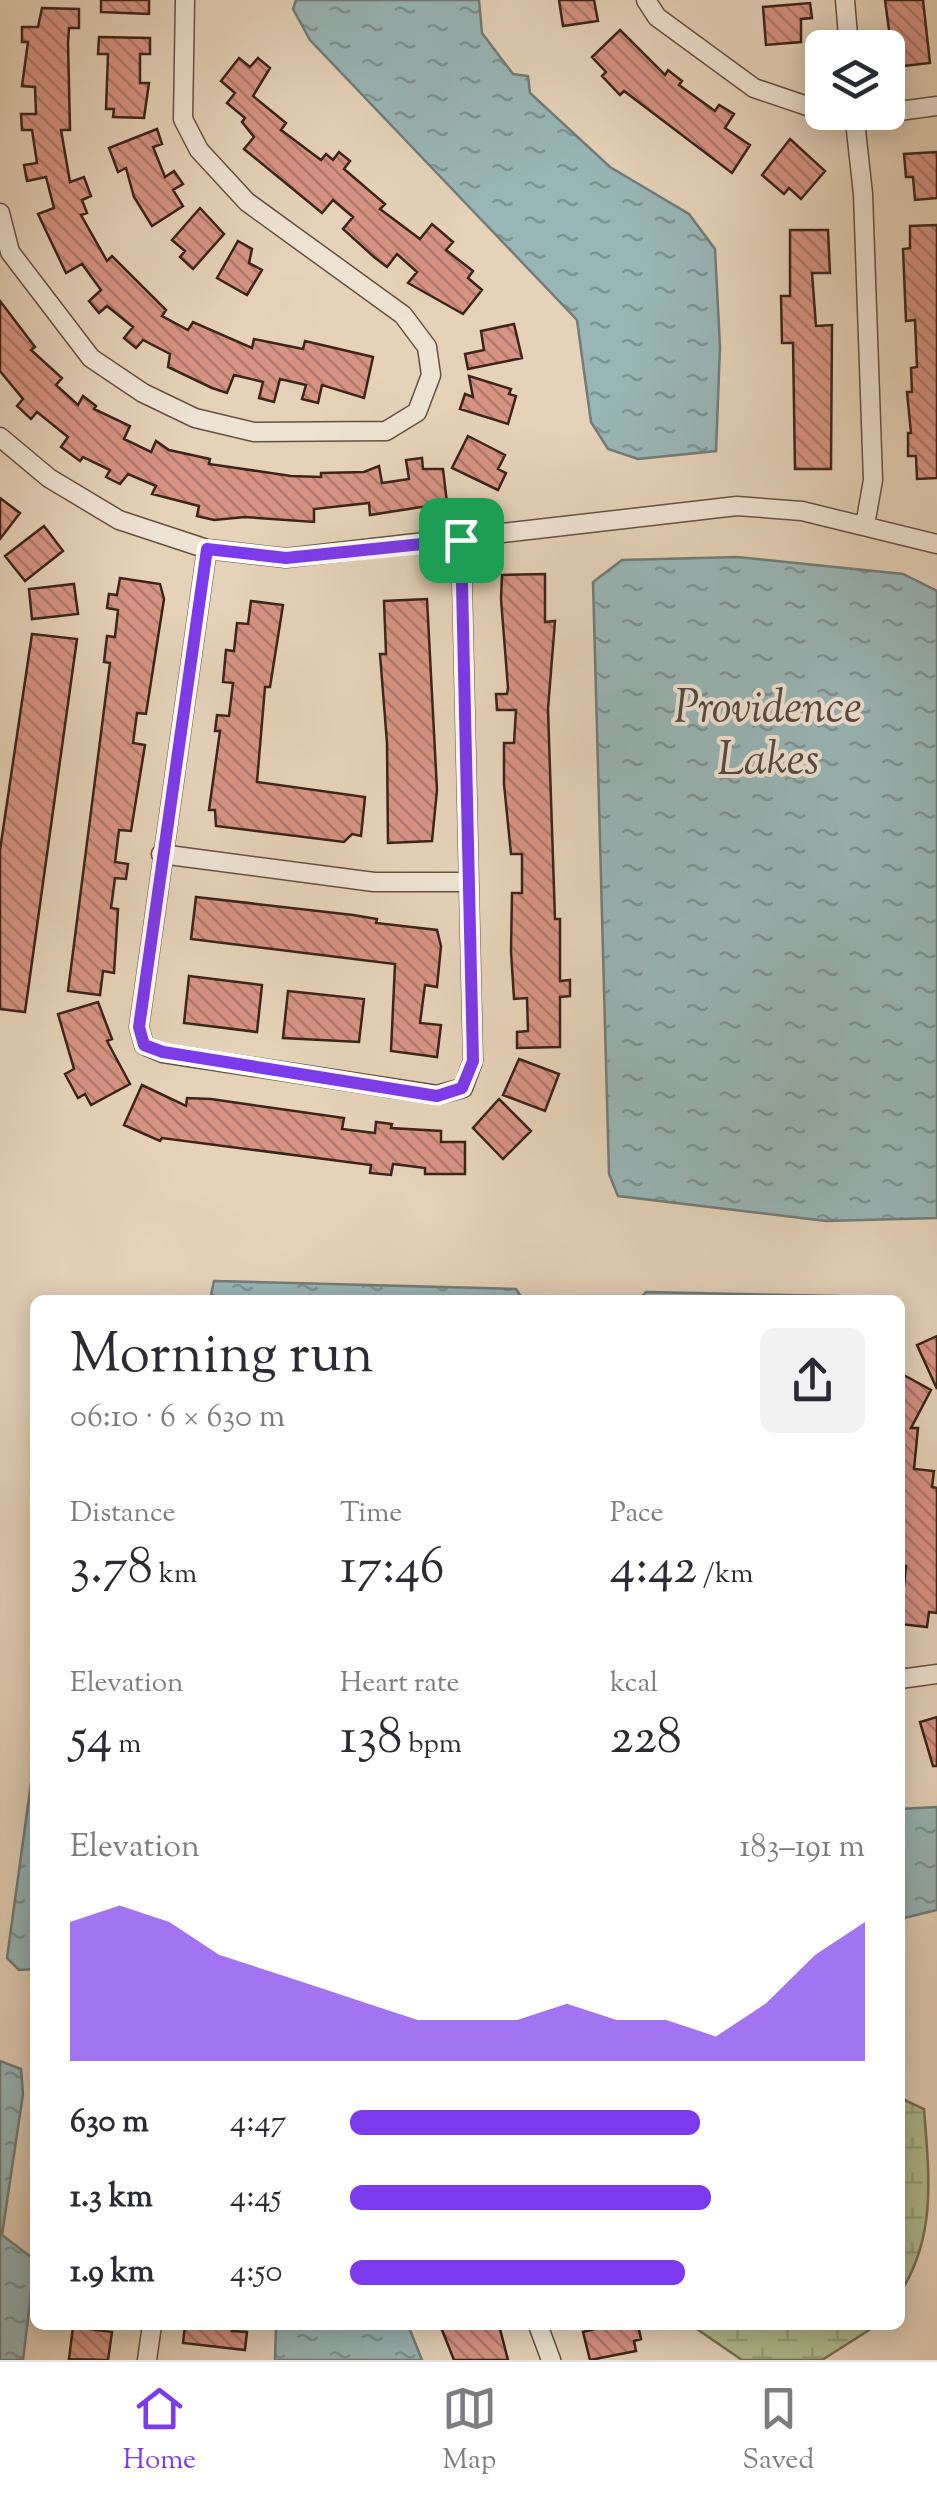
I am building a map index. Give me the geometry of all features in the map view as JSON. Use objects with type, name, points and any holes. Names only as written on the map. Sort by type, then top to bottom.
[{"type":"street","points":[[0,213],[10,252],[91,358],[144,393],[195,418],[254,432],[370,432],[386,431],[417,412],[431,376],[427,347],[403,316],[247,202],[199,150],[184,120],[185,0]]},
{"type":"street","points":[[646,0],[656,16],[754,88],[805,105]]},
{"type":"street","points":[[845,0],[848,30]]},
{"type":"street","points":[[905,109],[937,106]]},
{"type":"street","points":[[856,130],[864,213],[872,480],[865,524]]},
{"type":"street","points":[[0,437],[48,478],[119,520],[207,549],[286,558],[737,506],[802,511],[937,544]]},
{"type":"street","points":[[207,549],[139,1027],[144,1045],[163,1052],[437,1096],[462,1088],[473,1061],[461,540]]},
{"type":"street","points":[[161,854],[374,882],[466,882]]},
{"type":"street","points":[[905,1678],[937,1674]]},
{"type":"street","points":[[147,2360],[151,2330]]},
{"type":"street","points":[[540,2330],[551,2360]]},
{"type":"green space","points":[[905,2100],[924,2109],[928,2181],[925,2227],[905,2284]]},
{"type":"green space","points":[[698,2330],[869,2330],[822,2360],[742,2360]]},
{"type":"water","points":[[296,0],[479,0],[482,33],[513,74],[528,76],[530,93],[610,167],[689,214],[715,249],[720,347],[716,451],[638,459],[608,449],[591,422],[577,320],[310,40],[293,9]]},
{"type":"water","name":"Providence Lakes","points":[[737,557],[903,574],[937,591],[937,1218],[826,1221],[618,1196],[609,1174],[593,582],[622,560]]},
{"type":"water","points":[[214,1281],[516,1289],[520,1295],[211,1295]]},
{"type":"water","points":[[646,1292],[791,1295],[643,1295]]},
{"type":"water","points":[[30,1790],[30,1969],[19,1970],[7,1958]]},
{"type":"water","points":[[937,1807],[937,1910],[905,1918],[905,1809]]},
{"type":"water","points":[[0,2061],[21,2069],[23,2094],[2,2235],[30,2256],[30,2302],[23,2360],[0,2360]]},
{"type":"water","points":[[276,2330],[410,2330],[422,2360],[275,2360]]},
{"type":"building","points":[[101,0],[149,0],[149,14],[101,12]]},
{"type":"building","points":[[559,0],[594,0],[598,21],[563,26]]},
{"type":"building","points":[[885,0],[923,0],[930,63],[905,66],[905,30],[889,30]]},
{"type":"building","points":[[810,3],[812,18],[801,19],[801,42],[766,45],[763,7]]},
{"type":"building","points":[[42,8],[79,9],[79,28],[69,28],[70,130],[61,130],[70,182],[84,177],[91,196],[82,200],[87,213],[81,215],[107,261],[112,256],[166,310],[162,316],[188,330],[193,322],[252,348],[254,339],[303,349],[305,341],[373,357],[364,398],[322,385],[318,403],[302,399],[306,385],[280,379],[274,402],[259,398],[263,382],[234,375],[227,393],[212,388],[168,367],[170,354],[143,340],[136,348],[124,338],[133,327],[107,306],[99,313],[89,301],[101,290],[82,264],[66,273],[38,214],[54,208],[46,177],[27,181],[24,165],[37,163],[32,130],[22,130],[21,114],[36,114],[35,87],[22,86],[28,42],[22,42],[22,27],[38,27]]},
{"type":"building","points":[[620,30],[665,75],[668,70],[682,81],[679,85],[715,111],[719,105],[734,114],[725,128],[750,145],[732,173],[624,91],[620,95],[602,76],[606,72],[592,57]]},
{"type":"building","points":[[99,37],[150,38],[150,54],[140,54],[140,83],[149,83],[144,118],[113,117],[114,109],[106,109],[108,54],[98,54]]},
{"type":"building","points":[[239,58],[250,67],[258,58],[270,68],[253,96],[286,123],[281,130],[321,160],[326,154],[333,160],[339,152],[350,161],[344,169],[385,204],[380,209],[420,239],[432,224],[453,242],[446,250],[473,271],[468,278],[482,290],[463,314],[408,283],[417,272],[397,254],[387,267],[374,257],[343,229],[353,217],[333,200],[322,213],[244,149],[254,137],[242,122],[245,118],[227,103],[235,93],[221,81]]},
{"type":"building","points":[[157,129],[162,144],[153,147],[165,177],[174,171],[183,184],[173,190],[183,206],[152,226],[134,197],[126,168],[118,172],[109,148]]},
{"type":"building","points":[[790,139],[825,171],[801,199],[789,188],[784,194],[762,175]]},
{"type":"building","points":[[937,152],[937,198],[915,200],[913,177],[906,177],[904,154]]},
{"type":"building","points":[[200,208],[224,234],[193,269],[180,257],[185,251],[172,240]]},
{"type":"building","points":[[937,225],[937,478],[917,479],[916,456],[908,456],[911,433],[907,392],[912,392],[911,368],[917,367],[915,320],[906,321],[903,249],[910,248],[910,226]]},
{"type":"building","points":[[790,230],[828,230],[830,273],[812,273],[816,326],[832,325],[831,469],[795,469],[793,343],[782,343],[781,296],[790,296]]},
{"type":"building","points":[[238,241],[252,249],[249,263],[262,270],[247,295],[217,278]]},
{"type":"building","points":[[0,301],[35,347],[31,350],[62,378],[56,385],[78,405],[83,396],[96,406],[94,409],[130,426],[124,439],[151,452],[156,441],[169,450],[210,459],[209,464],[291,476],[321,477],[321,473],[364,472],[379,466],[382,483],[409,479],[406,460],[422,458],[423,469],[443,469],[447,503],[370,515],[369,503],[314,509],[314,522],[245,517],[214,520],[197,516],[199,506],[152,494],[156,486],[128,474],[120,484],[106,477],[110,470],[83,457],[80,461],[61,447],[68,437],[37,412],[31,419],[17,406],[23,399],[0,371]]},
{"type":"building","points":[[514,324],[522,358],[468,369],[465,354],[484,350],[481,331]]},
{"type":"building","points":[[469,376],[511,389],[509,394],[516,396],[508,424],[460,409],[465,394],[473,397]]},
{"type":"building","points":[[468,436],[505,455],[498,469],[506,473],[498,490],[452,468]]},
{"type":"building","points":[[0,498],[20,513],[0,539]]},
{"type":"building","points":[[44,526],[63,551],[25,581],[5,556]]},
{"type":"building","points":[[545,574],[545,622],[555,621],[548,709],[555,919],[560,919],[560,981],[570,980],[570,996],[560,997],[560,1047],[517,1048],[517,1032],[528,1031],[527,998],[514,999],[511,951],[512,893],[522,893],[522,854],[511,854],[504,784],[504,743],[514,743],[516,710],[497,710],[496,694],[507,694],[508,688],[502,575]]},
{"type":"building","points":[[120,578],[160,584],[164,599],[146,714],[137,713],[133,743],[145,745],[131,831],[119,830],[115,862],[128,864],[126,879],[115,878],[111,908],[118,909],[114,973],[103,971],[100,995],[68,991],[110,663],[104,662],[107,636],[115,637],[118,610],[107,608],[109,594],[117,595]]},
{"type":"building","points":[[74,584],[78,614],[32,619],[29,589]]},
{"type":"building","points":[[427,599],[437,790],[432,841],[388,843],[387,743],[380,654],[386,654],[384,601]]},
{"type":"building","points":[[251,601],[283,605],[270,687],[265,687],[257,782],[365,797],[361,836],[352,834],[344,842],[216,826],[215,810],[209,810],[220,731],[215,731],[217,715],[229,716],[233,683],[223,682],[226,650],[234,651],[237,623],[248,624]]},
{"type":"building","points":[[32,634],[77,639],[25,1012],[0,1009],[0,850]]},
{"type":"building","points":[[196,897],[353,915],[377,919],[376,923],[437,930],[441,946],[437,987],[425,985],[420,1023],[441,1025],[437,1057],[391,1051],[395,964],[191,939]]},
{"type":"building","points":[[189,976],[262,985],[257,1032],[184,1023]]},
{"type":"building","points":[[288,991],[364,999],[359,1042],[283,1038]]},
{"type":"building","points":[[98,1002],[112,1039],[107,1041],[130,1084],[91,1105],[85,1094],[78,1098],[65,1074],[74,1069],[58,1014]]},
{"type":"building","points":[[519,1059],[559,1074],[545,1111],[503,1095]]},
{"type":"building","points":[[142,1085],[186,1106],[187,1098],[211,1099],[344,1118],[342,1129],[375,1133],[376,1122],[392,1124],[391,1128],[441,1131],[441,1142],[465,1142],[465,1174],[425,1174],[425,1168],[393,1164],[391,1175],[370,1173],[371,1165],[162,1138],[160,1141],[124,1125]]},
{"type":"building","points":[[499,1099],[531,1131],[503,1159],[473,1128]]},
{"type":"building","points":[[937,1336],[937,1389],[917,1345]]},
{"type":"building","points":[[905,1376],[931,1390],[911,1428],[918,1428],[914,1469],[934,1471],[932,1487],[937,1488],[937,1613],[929,1612],[927,1627],[905,1625]]},
{"type":"building","points":[[937,1717],[937,1766],[933,1766],[920,1722]]},
{"type":"building","points":[[73,2330],[112,2332],[108,2360],[69,2359]]},
{"type":"building","points":[[184,2330],[247,2332],[245,2350],[183,2343]]},
{"type":"building","points":[[442,2330],[500,2330],[508,2360],[454,2360]]},
{"type":"building","points":[[639,2330],[641,2339],[634,2341],[636,2351],[590,2360],[583,2332]]},
{"type":"route","points":[[461,540],[473,1061],[462,1088],[437,1096],[163,1052],[144,1045],[139,1027],[207,549],[286,558],[461,540]]}]
